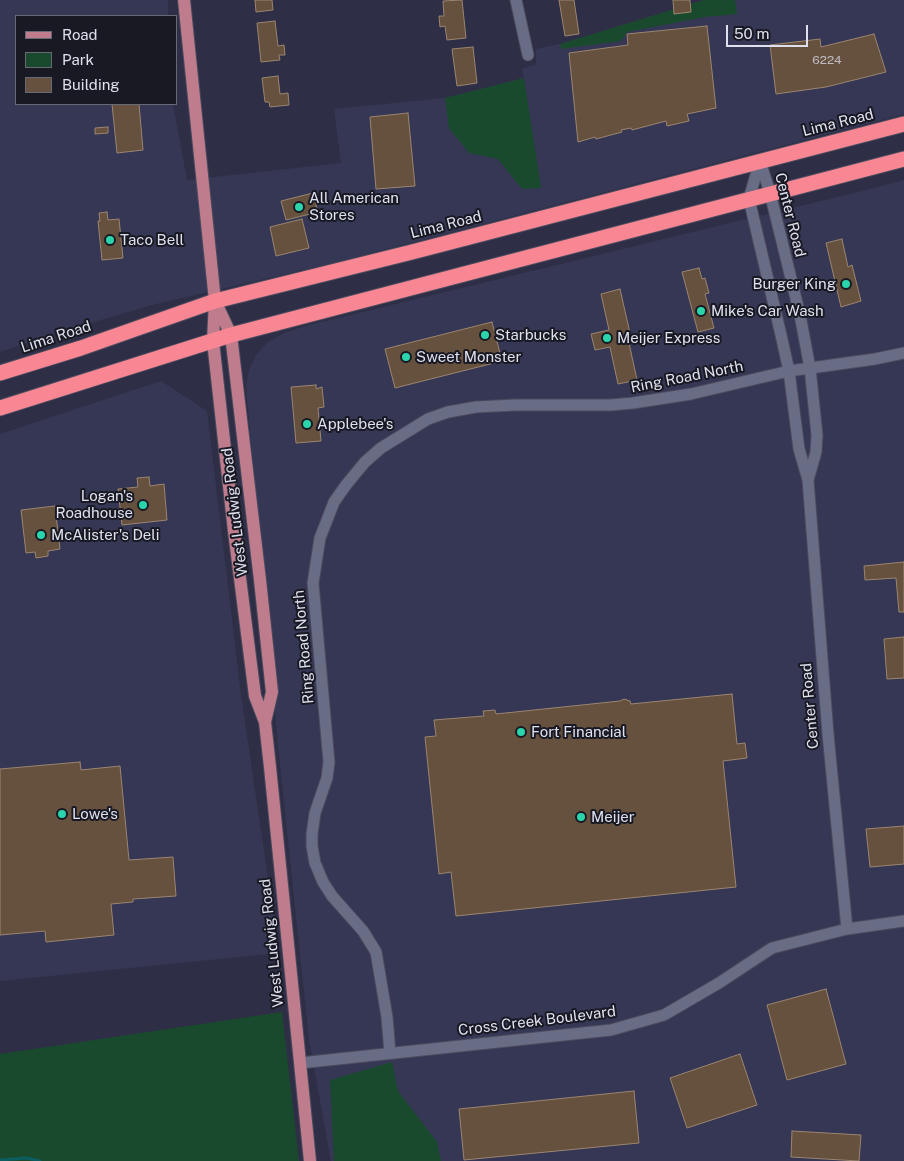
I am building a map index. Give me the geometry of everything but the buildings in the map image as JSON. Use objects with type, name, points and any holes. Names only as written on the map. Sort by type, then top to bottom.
[{"type":"highway","name":"Lima Road","points":[[0,374],[215,301],[412,252],[904,124]]},
{"type":"highway","points":[[0,408],[231,334],[904,159]]},
{"type":"main road","name":"West Ludwig Road","points":[[184,0],[215,301],[213,341],[255,696],[265,722],[310,1161]]},
{"type":"main road","name":"West Ludwig Road","points":[[215,301],[231,334],[272,692],[265,722]]},
{"type":"street","points":[[516,0],[528,55]]},
{"type":"street","name":"Center Road","points":[[760,161],[770,193],[800,315],[810,368],[817,435],[816,452],[808,480]]},
{"type":"street","name":"Center Road","points":[[760,161],[749,199],[789,371],[799,449],[808,480],[828,734],[847,929]]},
{"type":"street","name":"Ring Road North","points":[[390,1053],[387,1017],[376,952],[363,931],[332,896],[323,882],[315,863],[312,846],[315,813],[327,778],[329,762],[313,583],[320,538],[334,502],[354,474],[381,448],[428,419],[448,412],[476,407],[515,405],[611,405],[633,403],[691,394],[789,371],[904,353]]},
{"type":"street","name":"Cross Creek Boulevard","points":[[300,1063],[611,1030],[664,1015],[719,983],[772,948],[847,929],[904,921]]},
{"type":"shaded area","points":[[0,0],[168,0],[168,15],[15,15],[15,105],[173,105],[187,180],[341,163],[334,109],[445,98],[524,78],[522,69],[536,64],[536,49],[560,44],[704,0],[904,0],[904,114],[333,263],[152,305],[0,352]]},
{"type":"shaded area","points":[[904,180],[904,1161],[331,1161],[309,1039],[278,745],[246,385],[249,370],[256,355],[268,342],[284,333],[305,326]]},
{"type":"shaded area","points":[[161,381],[207,411],[241,695],[279,953],[0,981],[0,434]]},
{"type":"green space","points":[[704,0],[735,0],[737,14],[705,17],[627,32],[621,41],[561,49],[560,44]]},
{"type":"green space","points":[[524,78],[541,188],[522,189],[498,159],[469,153],[449,128],[445,98]]},
{"type":"green space","points":[[282,1012],[299,1161],[0,1161],[0,1054]]},
{"type":"green space","points":[[392,1062],[398,1091],[437,1142],[441,1161],[334,1161],[330,1080]]},
{"type":"waterway","points":[[0,1160],[27,1158],[40,1161]]},
{"type":"place","name":"All American Stores","points":[[299,207]]},
{"type":"place","name":"Taco Bell","points":[[110,240]]},
{"type":"place","name":"Burger King","points":[[846,284]]},
{"type":"place","name":"Mike's Car Wash","points":[[701,311]]},
{"type":"place","name":"Starbucks","points":[[485,335]]},
{"type":"place","name":"Meijer Express","points":[[607,338]]},
{"type":"place","name":"Sweet Monster","points":[[406,357]]},
{"type":"place","name":"Applebee's","points":[[307,424]]},
{"type":"place","name":"Logan's Roadhouse","points":[[143,505]]},
{"type":"place","name":"McAlister's Deli","points":[[41,535]]},
{"type":"place","name":"Fort Financial","points":[[521,732]]},
{"type":"place","name":"Lowe's","points":[[62,814]]},
{"type":"place","name":"Meijer","points":[[581,817]]}]
